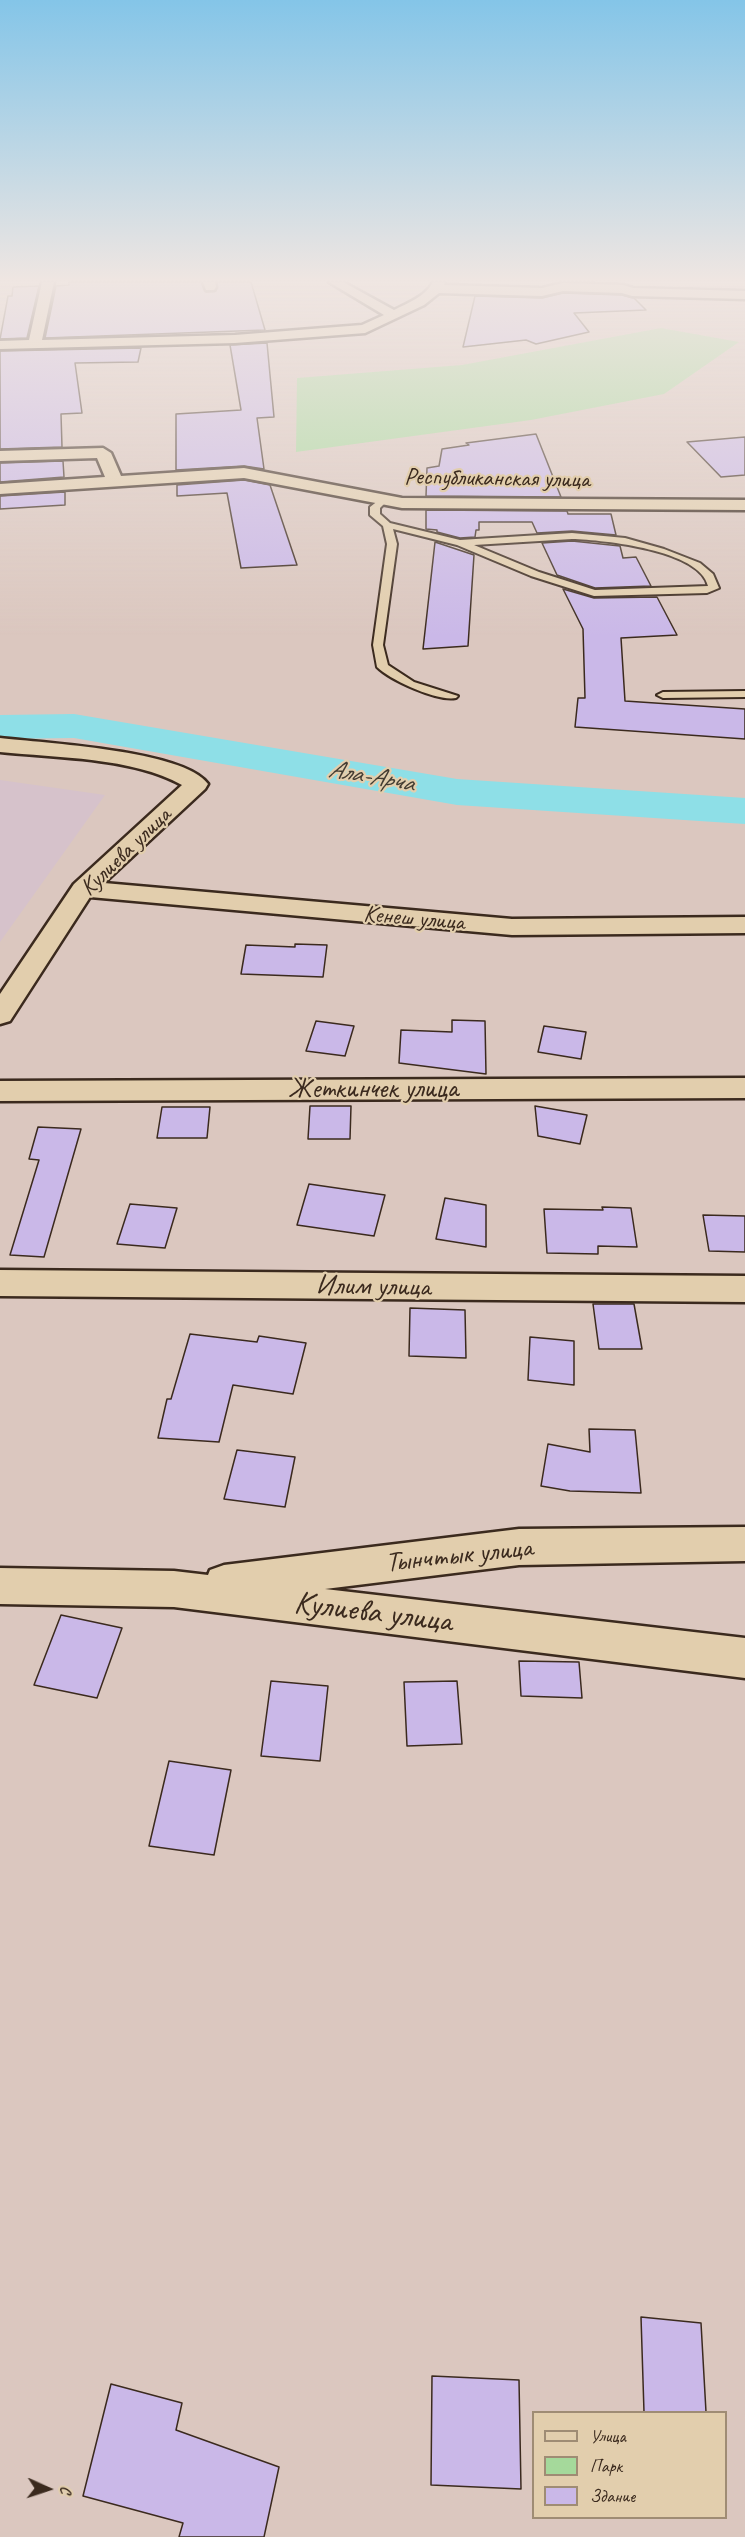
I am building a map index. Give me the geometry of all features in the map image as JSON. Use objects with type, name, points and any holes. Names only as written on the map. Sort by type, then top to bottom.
[{"type":"street","points":[[0,456],[103,453],[115,482]]},
{"type":"street","name":"Республиканская улица","points":[[0,489],[244,473],[402,503],[745,505]]},
{"type":"street","name":"Кулиева улица","points":[[0,745],[116,758],[185,775],[197,784],[83,889],[0,1015]]},
{"type":"street","name":"Кенеш улица","points":[[83,889],[512,927],[745,925]]},
{"type":"street","name":"Жеткинчек улица","points":[[0,1091],[745,1088]]},
{"type":"street","name":"Илим улица","points":[[0,1283],[745,1289]]},
{"type":"street","name":"Тынчтык улица","points":[[174,1589],[519,1547],[745,1544]]},
{"type":"street","name":"Кулиева улица","points":[[0,1586],[174,1589],[745,1658]]},
{"type":"lane","points":[[384,500],[375,507],[375,515],[387,525],[460,543],[535,574],[594,593],[714,588],[712,578],[701,567],[648,545],[606,537],[579,536],[460,543]]},
{"type":"lane","points":[[387,525],[392,544],[378,645],[383,667],[410,684],[452,696]]},
{"type":"lane","points":[[663,694],[745,694]]},
{"type":"shaded area","points":[[0,780],[105,795],[0,942]]},
{"type":"green space","points":[[297,400],[631,400],[531,420],[296,452]]},
{"type":"building","points":[[0,400],[80,400],[82,413],[61,414],[62,447],[0,449]]},
{"type":"building","points":[[239,400],[272,400],[274,417],[257,418],[264,469],[244,466],[176,470],[176,414],[241,410]]},
{"type":"building","points":[[536,434],[561,497],[426,496],[427,468],[439,466],[442,449],[469,445],[466,443]]},
{"type":"building","points":[[745,437],[745,475],[721,477],[687,442]]},
{"type":"building","points":[[63,461],[64,477],[0,482],[0,463]]},
{"type":"building","points":[[244,480],[270,485],[297,565],[241,568],[227,493],[177,496],[177,485]]},
{"type":"building","points":[[65,492],[65,505],[0,509],[0,496]]},
{"type":"building","points":[[426,510],[567,511],[568,514],[611,514],[616,535],[572,531],[537,533],[532,522],[479,522],[479,530],[476,530],[475,537],[460,538],[437,532],[437,530],[426,529]]},
{"type":"building","points":[[572,541],[620,546],[623,558],[636,557],[651,586],[595,588],[557,575],[542,543]]},
{"type":"building","points":[[435,542],[474,555],[468,646],[423,649]]},
{"type":"building","points":[[563,589],[594,598],[657,597],[677,635],[621,638],[625,701],[745,709],[745,739],[575,727],[578,698],[585,698],[583,629]]},
{"type":"building","points":[[295,944],[327,945],[323,977],[241,974],[246,945],[295,947]]},
{"type":"building","points":[[452,1020],[485,1021],[486,1074],[399,1063],[401,1030],[452,1032]]},
{"type":"building","points":[[316,1021],[354,1026],[345,1056],[306,1051]]},
{"type":"building","points":[[544,1026],[586,1032],[581,1059],[538,1052]]},
{"type":"building","points":[[310,1106],[351,1106],[350,1139],[308,1139]]},
{"type":"building","points":[[535,1106],[587,1115],[580,1144],[538,1136]]},
{"type":"building","points":[[162,1107],[210,1107],[207,1138],[157,1138]]},
{"type":"building","points":[[38,1127],[81,1129],[44,1257],[10,1255],[39,1160],[29,1159]]},
{"type":"building","points":[[309,1184],[385,1195],[374,1236],[297,1225]]},
{"type":"building","points":[[445,1198],[486,1205],[486,1247],[436,1239]]},
{"type":"building","points":[[130,1204],[177,1208],[165,1248],[117,1244]]},
{"type":"building","points":[[602,1207],[631,1208],[637,1247],[598,1246],[598,1254],[547,1253],[544,1209],[603,1210]]},
{"type":"building","points":[[703,1215],[745,1216],[745,1252],[709,1251]]},
{"type":"building","points":[[593,1304],[634,1304],[642,1349],[599,1349]]},
{"type":"building","points":[[410,1308],[465,1310],[466,1358],[409,1356]]},
{"type":"building","points":[[190,1334],[257,1342],[259,1336],[306,1343],[293,1394],[233,1385],[219,1442],[158,1438],[167,1399],[171,1399]]},
{"type":"building","points":[[530,1337],[574,1341],[574,1385],[528,1380]]},
{"type":"building","points":[[589,1429],[635,1430],[641,1493],[570,1491],[541,1486],[548,1444],[590,1452]]},
{"type":"building","points":[[237,1450],[295,1457],[285,1507],[224,1499]]},
{"type":"building","points":[[61,1615],[122,1628],[97,1698],[34,1685]]},
{"type":"building","points":[[519,1661],[579,1662],[582,1698],[521,1696]]},
{"type":"building","points":[[271,1681],[328,1686],[320,1761],[261,1756]]},
{"type":"building","points":[[457,1681],[462,1744],[407,1746],[404,1682]]},
{"type":"building","points":[[169,1761],[231,1770],[214,1855],[149,1846]]},
{"type":"building","points":[[641,2317],[701,2323],[706,2411],[644,2411]]},
{"type":"building","points":[[432,2376],[519,2380],[521,2489],[431,2485]]},
{"type":"building","points":[[111,2384],[182,2403],[176,2430],[279,2467],[264,2537],[179,2537],[183,2523],[83,2496]]},
{"type":"waterway","name":"Ала-Арча","points":[[0,727],[74,726],[457,792],[745,811]]}]
